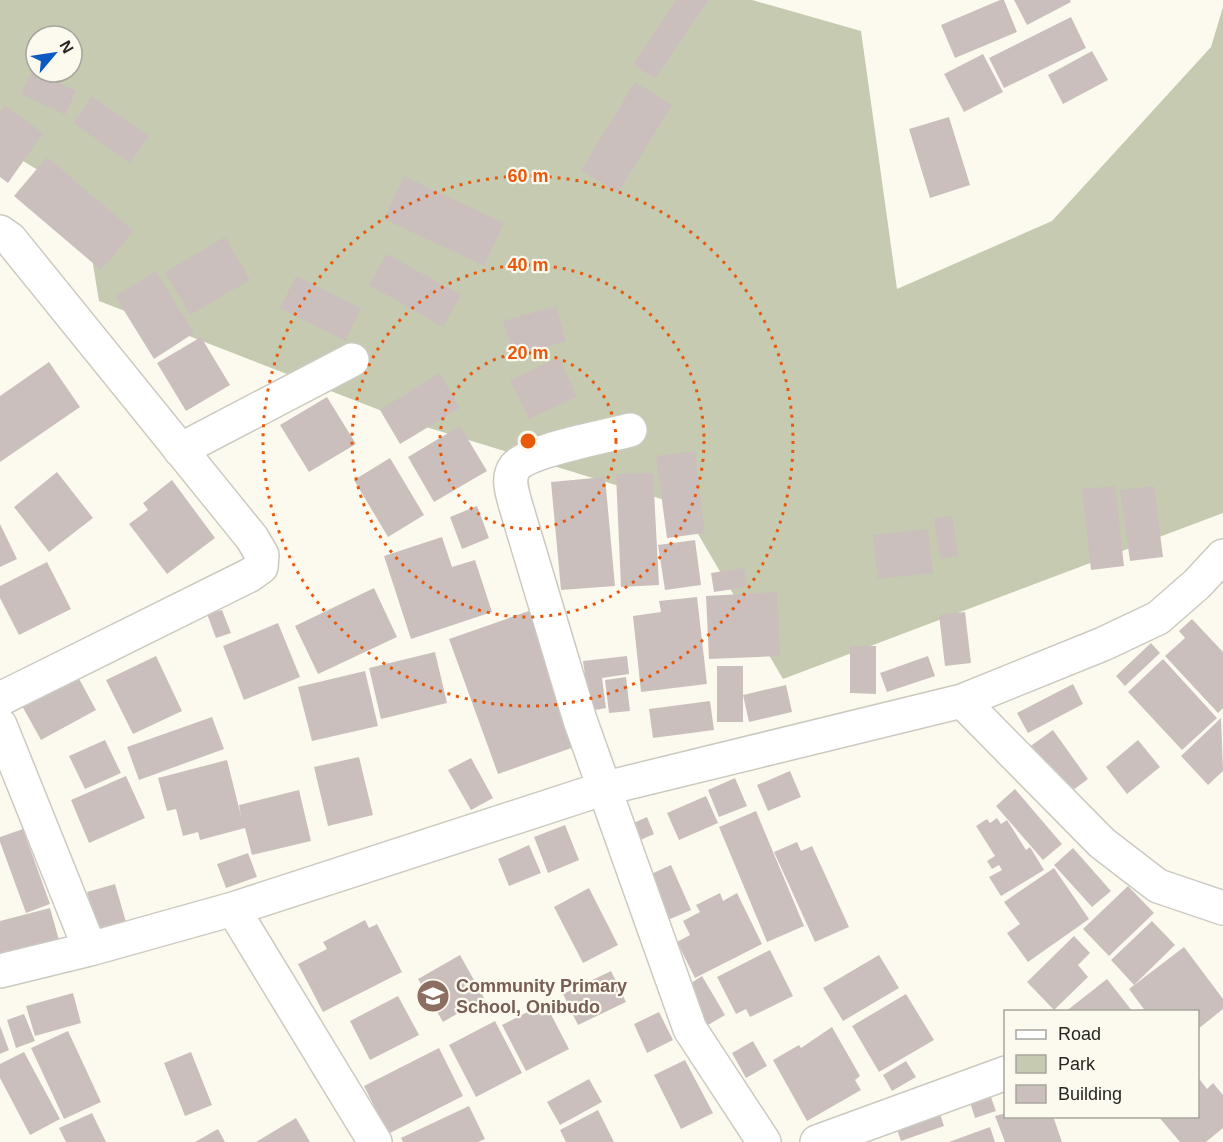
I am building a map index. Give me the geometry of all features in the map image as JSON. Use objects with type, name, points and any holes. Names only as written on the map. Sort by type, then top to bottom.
[{"type":"street","points":[[0,232],[10,239],[252,538],[262,555],[261,567],[250,575],[0,699]]},
{"type":"street","points":[[180,450],[352,360]]},
{"type":"street","points":[[630,430],[527,456],[514,468],[510,479],[521,526],[603,789],[690,1029],[764,1142]]},
{"type":"street","points":[[0,971],[90,949],[233,909],[603,789],[962,701],[1102,644],[1158,618],[1197,584],[1223,556]]},
{"type":"street","points":[[962,701],[1102,843],[1158,886],[1223,908]]},
{"type":"street","points":[[0,725],[90,949]]},
{"type":"street","points":[[233,909],[375,1142]]},
{"type":"street","points":[[817,1142],[1004,1073]]},
{"type":"green space","points":[[0,0],[752,0],[861,31],[897,289],[1052,221],[1211,47],[1223,7],[1223,513],[783,679],[681,505],[413,423],[99,301],[82,197],[0,147]]},
{"type":"building","points":[[676,0],[709,0],[655,79],[633,64]]},
{"type":"building","points":[[1004,0],[1017,32],[955,58],[941,25]]},
{"type":"building","points":[[1014,0],[1070,0],[1071,2],[1027,25]]},
{"type":"building","points":[[1071,17],[1086,48],[1004,88],[989,58]]},
{"type":"building","points":[[1092,51],[1108,80],[1063,104],[1048,75]]},
{"type":"building","points":[[983,54],[1003,92],[964,112],[944,74]]},
{"type":"building","points":[[635,82],[672,105],[618,193],[581,170]]},
{"type":"building","points":[[26,84],[61,84],[76,91],[65,115],[21,94]]},
{"type":"building","points":[[92,96],[149,136],[130,163],[73,123]]},
{"type":"building","points":[[5,105],[43,133],[8,183],[0,177],[0,112]]},
{"type":"building","points":[[949,117],[970,185],[930,198],[909,129]]},
{"type":"building","points":[[47,157],[134,231],[101,270],[14,196]]},
{"type":"building","points":[[404,176],[504,223],[484,266],[384,219]]},
{"type":"building","points":[[225,237],[250,280],[190,315],[165,272]]},
{"type":"building","points":[[387,254],[461,295],[443,327],[369,285]]},
{"type":"building","points":[[156,271],[194,333],[154,359],[115,296]]},
{"type":"building","points":[[296,276],[361,308],[345,341],[280,308]]},
{"type":"building","points":[[556,306],[566,341],[514,356],[503,321]]},
{"type":"building","points":[[201,337],[230,385],[186,411],[157,363]]},
{"type":"building","points":[[559,357],[577,397],[529,419],[510,380]]},
{"type":"building","points":[[49,362],[80,407],[0,462],[0,396]]},
{"type":"building","points":[[439,373],[460,408],[400,444],[380,410]]},
{"type":"building","points":[[327,397],[356,444],[309,472],[280,425]]},
{"type":"building","points":[[460,426],[487,471],[434,502],[408,457]]},
{"type":"building","points":[[695,451],[705,533],[667,538],[656,456]]},
{"type":"building","points":[[390,458],[424,515],[388,537],[354,480]]},
{"type":"building","points":[[57,472],[93,518],[49,552],[14,507]]},
{"type":"building","points":[[653,473],[659,585],[621,587],[616,474]]},
{"type":"building","points":[[605,477],[615,586],[561,590],[551,482]]},
{"type":"building","points":[[172,480],[215,538],[167,574],[129,524],[148,510],[143,503]]},
{"type":"building","points":[[1115,486],[1124,566],[1091,570],[1082,489]]},
{"type":"building","points":[[1154,486],[1163,557],[1130,561],[1120,490]]},
{"type":"building","points":[[477,506],[489,538],[462,549],[450,517]]},
{"type":"building","points":[[952,516],[958,556],[940,559],[934,518]]},
{"type":"building","points":[[0,524],[17,559],[0,567]]},
{"type":"building","points":[[928,529],[933,573],[878,579],[873,535]]},
{"type":"building","points":[[442,537],[452,567],[475,560],[492,612],[411,639],[384,556]]},
{"type":"building","points":[[695,540],[701,585],[665,590],[658,545]]},
{"type":"building","points":[[47,562],[71,609],[19,635],[0,598],[0,586]]},
{"type":"building","points":[[744,568],[747,587],[714,592],[711,573]]},
{"type":"building","points":[[374,588],[397,637],[318,674],[295,626]]},
{"type":"building","points":[[777,592],[780,656],[709,659],[706,596]]},
{"type":"building","points":[[697,597],[707,684],[641,692],[633,616],[661,612],[659,601]]},
{"type":"building","points":[[222,610],[231,633],[216,638],[207,614]]},
{"type":"building","points":[[529,611],[577,746],[498,774],[449,639]]},
{"type":"building","points":[[965,612],[971,663],[945,666],[939,615]]},
{"type":"building","points":[[1192,619],[1223,652],[1223,708],[1218,713],[1165,656],[1185,638],[1179,631]]},
{"type":"building","points":[[278,623],[300,677],[244,700],[223,646]]},
{"type":"building","points":[[1151,643],[1160,653],[1125,686],[1116,676]]},
{"type":"building","points":[[850,646],[876,646],[876,694],[850,693]]},
{"type":"building","points":[[435,652],[447,703],[381,719],[369,668]]},
{"type":"building","points":[[156,656],[182,711],[133,734],[106,680]]},
{"type":"building","points":[[627,656],[629,674],[602,678],[606,708],[590,711],[583,661]]},
{"type":"building","points":[[928,656],[935,676],[887,692],[880,673]]},
{"type":"building","points":[[1163,659],[1217,718],[1182,750],[1128,692]]},
{"type":"building","points":[[717,666],[743,666],[743,722],[717,722]]},
{"type":"building","points":[[365,671],[378,726],[312,741],[298,687]]},
{"type":"building","points":[[77,675],[96,710],[41,740],[21,704]]},
{"type":"building","points":[[626,677],[630,711],[609,713],[605,680]]},
{"type":"building","points":[[1073,684],[1083,704],[1028,733],[1017,713]]},
{"type":"building","points":[[786,685],[792,712],[749,722],[743,695]]},
{"type":"building","points":[[710,701],[714,730],[653,738],[649,709]]},
{"type":"building","points":[[212,717],[224,749],[139,780],[127,747]]},
{"type":"building","points":[[1221,718],[1223,771],[1208,785],[1181,756]]},
{"type":"building","points":[[1053,730],[1088,779],[1061,799],[1025,750]]},
{"type":"building","points":[[105,740],[121,773],[85,789],[69,756]]},
{"type":"building","points":[[1138,740],[1160,767],[1127,794],[1106,767]]},
{"type":"building","points":[[359,757],[373,815],[328,826],[314,767]]},
{"type":"building","points":[[471,758],[493,798],[471,810],[448,770]]},
{"type":"building","points":[[227,760],[241,816],[239,805],[299,790],[311,841],[252,855],[245,828],[200,840],[198,832],[183,836],[176,809],[167,811],[158,778]]},
{"type":"building","points":[[790,771],[801,797],[768,811],[757,785]]},
{"type":"building","points":[[126,776],[145,818],[89,843],[71,800]]},
{"type":"building","points":[[735,778],[747,806],[719,817],[708,790]]},
{"type":"building","points":[[1015,789],[1062,844],[1043,860],[996,806]]},
{"type":"building","points":[[706,796],[718,823],[679,840],[667,813]]},
{"type":"building","points":[[756,811],[804,926],[767,942],[719,827]]},
{"type":"building","points":[[647,817],[654,834],[636,842],[629,825]]},
{"type":"building","points":[[997,818],[1001,824],[1007,820],[1026,850],[1030,847],[1044,870],[1001,896],[989,877],[1002,870],[999,865],[992,869],[987,861],[995,856],[976,826],[987,819],[990,823]]},
{"type":"building","points":[[565,825],[579,860],[548,873],[534,837]]},
{"type":"building","points":[[23,829],[50,904],[26,913],[0,842],[0,837]]},
{"type":"building","points":[[797,842],[801,851],[812,846],[849,927],[815,942],[774,852]]},
{"type":"building","points":[[529,845],[541,873],[509,886],[498,859]]},
{"type":"building","points":[[1073,848],[1111,891],[1092,907],[1054,865]]},
{"type":"building","points":[[248,853],[257,877],[226,888],[217,864]]},
{"type":"building","points":[[671,865],[691,910],[668,920],[649,875]]},
{"type":"building","points":[[1054,868],[1089,919],[1028,962],[1007,933],[1020,924],[1004,902]]},
{"type":"building","points":[[115,884],[126,922],[98,930],[87,892]]},
{"type":"building","points":[[1128,886],[1154,913],[1109,956],[1083,929]]},
{"type":"building","points":[[589,888],[618,945],[583,963],[554,907]]},
{"type":"building","points":[[720,893],[723,901],[737,893],[762,944],[695,978],[677,942],[690,935],[683,921],[700,912],[696,905]]},
{"type":"building","points":[[50,908],[59,940],[0,956],[0,921]]},
{"type":"building","points":[[365,920],[369,928],[377,924],[402,972],[323,1012],[298,964],[327,949],[323,942]]},
{"type":"building","points":[[1152,921],[1175,945],[1134,985],[1111,960]]},
{"type":"building","points":[[1074,936],[1090,953],[1078,965],[1088,977],[1054,1010],[1027,982]]},
{"type":"building","points":[[1184,947],[1223,999],[1223,1009],[1199,1028],[1199,1010],[1145,1010],[1129,989]]},
{"type":"building","points":[[770,950],[793,996],[750,1017],[746,1009],[736,1014],[717,977]]},
{"type":"building","points":[[460,955],[484,998],[443,1022],[418,979]]},
{"type":"building","points":[[879,955],[899,988],[843,1021],[823,988]]},
{"type":"building","points":[[611,971],[626,1002],[578,1025],[563,994]]},
{"type":"building","points":[[702,976],[725,1015],[708,1025],[685,987]]},
{"type":"building","points":[[1107,979],[1131,1010],[1068,1010]]},
{"type":"building","points":[[73,993],[81,1023],[35,1036],[26,1006]]},
{"type":"building","points":[[906,994],[934,1040],[879,1072],[852,1026]]},
{"type":"building","points":[[398,996],[419,1035],[370,1060],[350,1021]]},
{"type":"building","points":[[545,1003],[569,1049],[526,1071],[502,1025]]},
{"type":"building","points":[[659,1012],[673,1040],[647,1053],[634,1024]]},
{"type":"building","points":[[24,1014],[35,1041],[16,1048],[7,1020]]},
{"type":"building","points":[[495,1021],[522,1073],[476,1097],[449,1045]]},
{"type":"building","points":[[0,1026],[9,1050],[0,1054]]},
{"type":"building","points":[[832,1027],[860,1076],[855,1080],[861,1090],[807,1121],[773,1060],[799,1045],[801,1048]]},
{"type":"building","points":[[68,1031],[101,1102],[64,1119],[31,1048]]},
{"type":"building","points":[[753,1041],[767,1066],[746,1078],[732,1053]]},
{"type":"building","points":[[439,1048],[463,1096],[388,1134],[364,1086]]},
{"type":"building","points":[[24,1052],[60,1119],[30,1135],[0,1078],[0,1064]]},
{"type":"building","points":[[191,1052],[212,1105],[185,1116],[164,1063]]},
{"type":"building","points":[[685,1060],[713,1113],[681,1129],[654,1075]]},
{"type":"building","points":[[906,1061],[916,1077],[892,1091],[883,1075]]},
{"type":"building","points":[[1199,1078],[1207,1089],[1213,1083],[1223,1095],[1223,1128],[1206,1142],[1180,1142],[1160,1118],[1199,1118]]},
{"type":"building","points":[[589,1079],[602,1102],[560,1125],[547,1102]]},
{"type":"building","points":[[988,1089],[996,1111],[975,1118],[968,1096]]},
{"type":"building","points":[[937,1105],[944,1126],[901,1141],[894,1121]]},
{"type":"building","points":[[469,1106],[485,1139],[478,1142],[403,1142],[401,1138]]},
{"type":"building","points":[[598,1110],[614,1142],[566,1142],[560,1130]]},
{"type":"building","points":[[92,1113],[106,1142],[66,1142],[59,1128]]},
{"type":"building","points":[[1004,1114],[1004,1118],[1054,1118],[1062,1142],[1005,1142],[995,1116]]},
{"type":"building","points":[[296,1118],[310,1142],[256,1142]]},
{"type":"building","points":[[990,1127],[995,1142],[949,1142]]},
{"type":"building","points":[[218,1129],[225,1142],[195,1142]]},
{"type":"place","name":"Community Primary School, Onibudo","points":[[433,996]]}]
